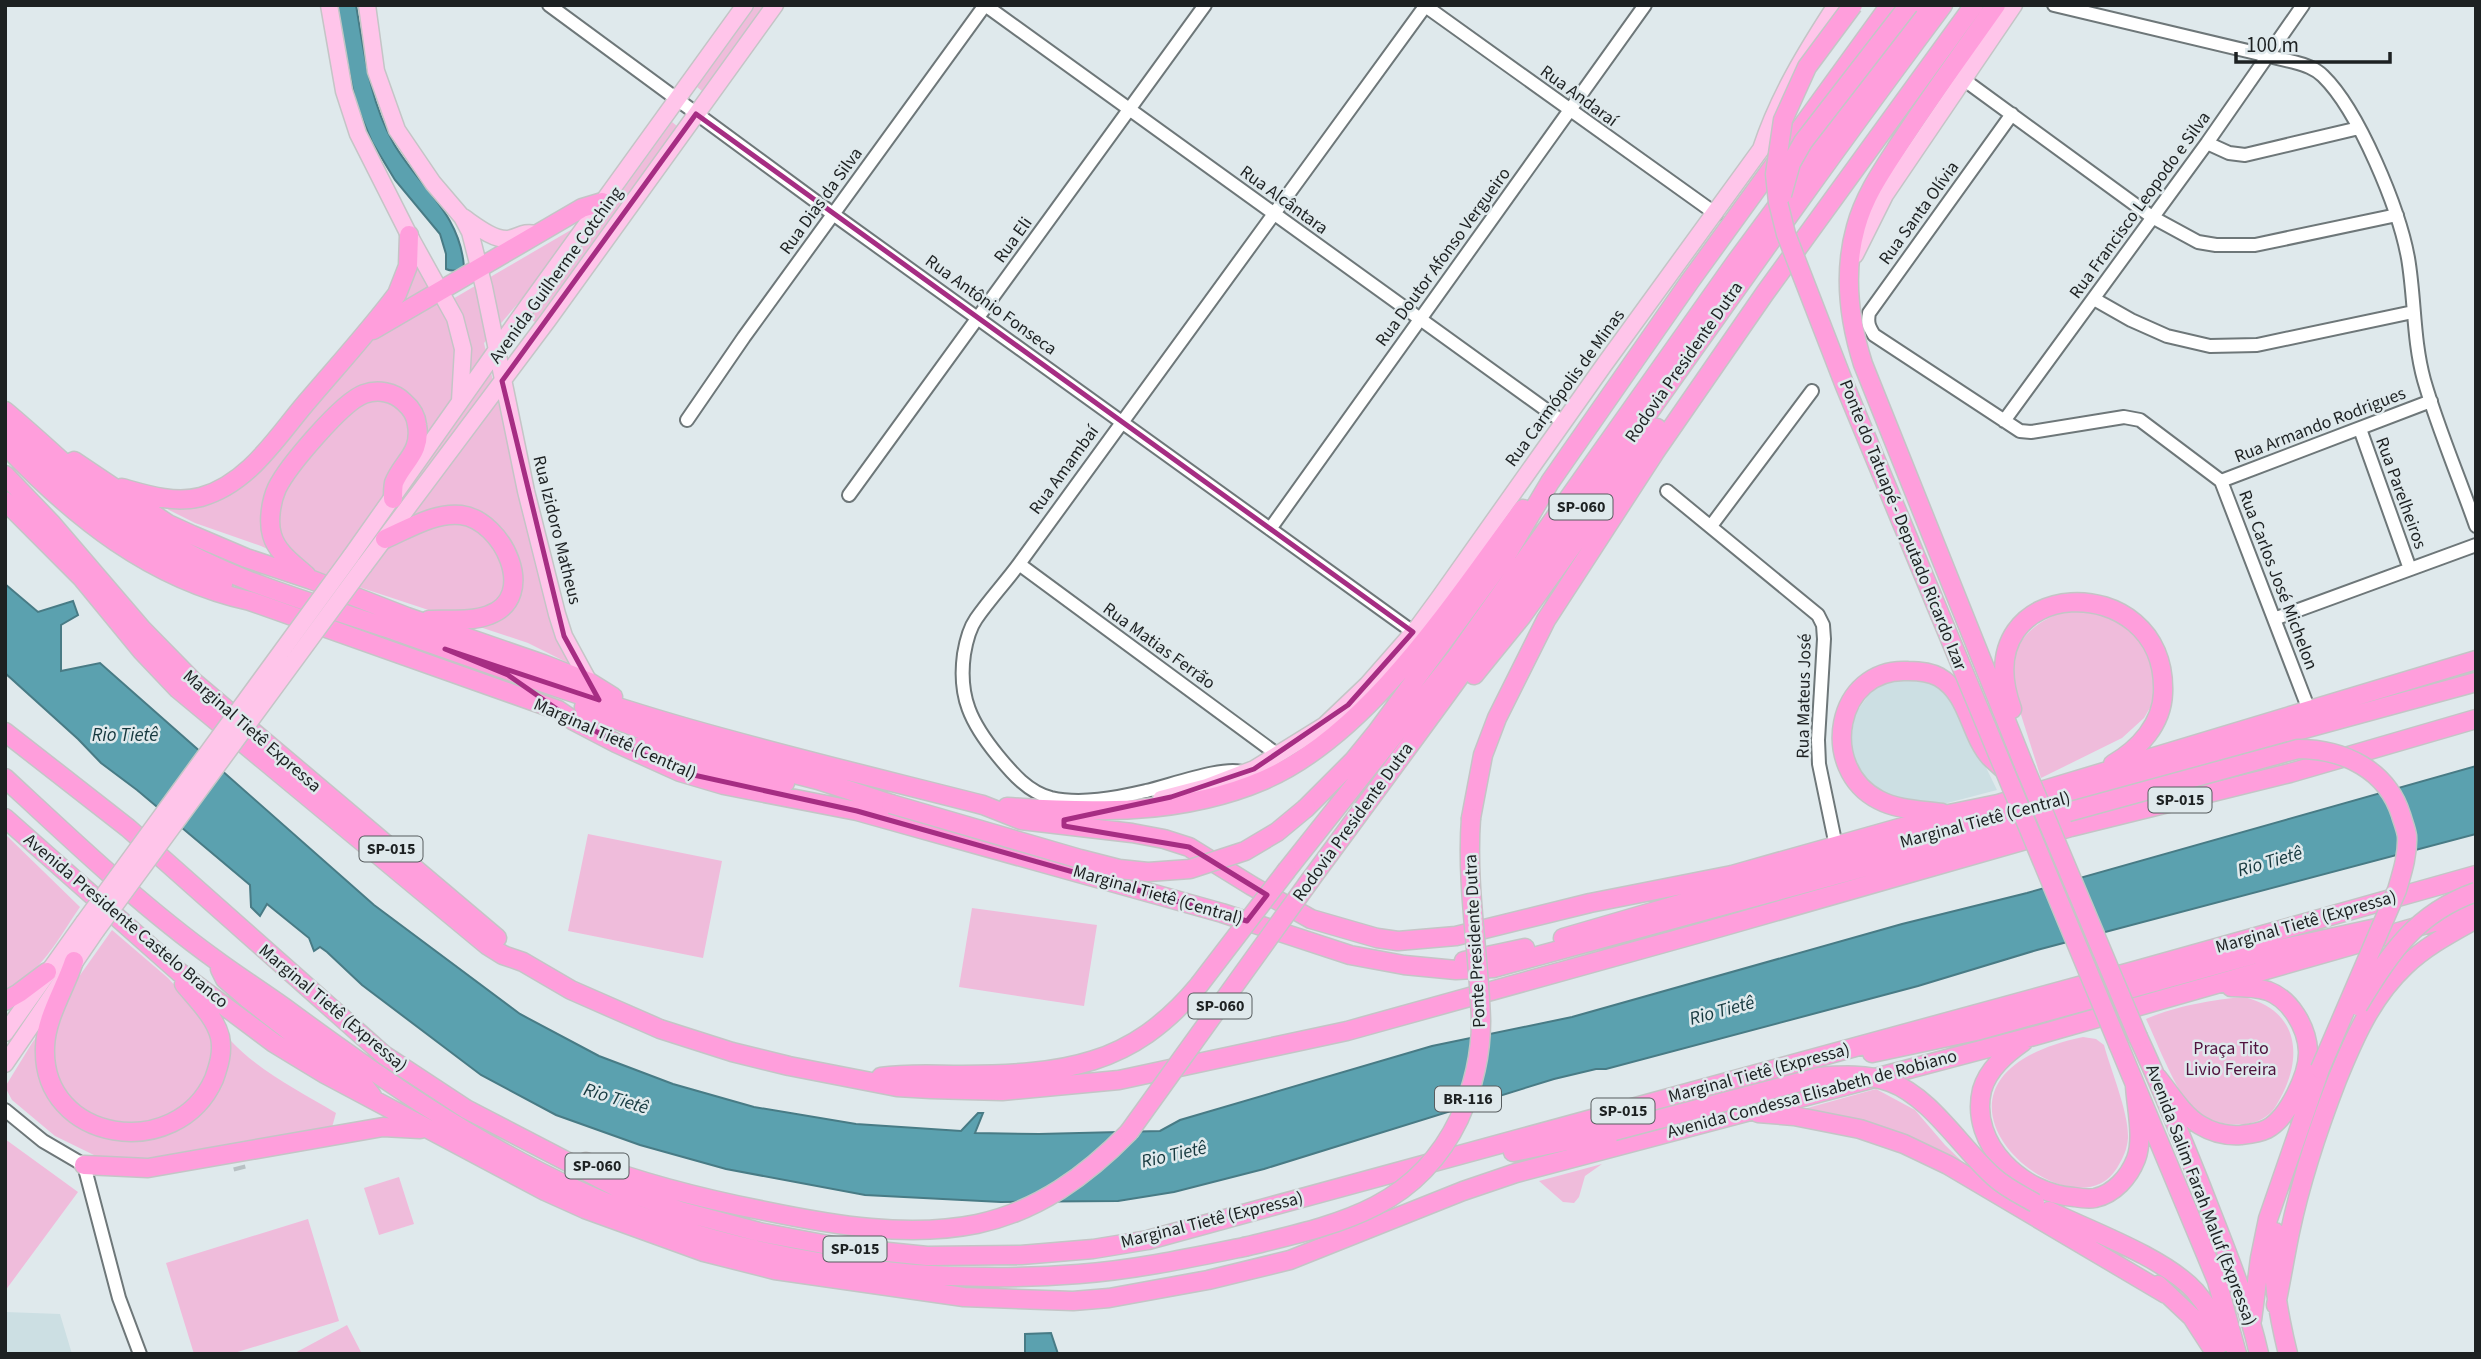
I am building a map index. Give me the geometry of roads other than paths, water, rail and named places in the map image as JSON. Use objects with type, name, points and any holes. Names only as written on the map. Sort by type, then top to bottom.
[{"type":"highway","name":"Ponte do Tatuapé - Deputado Ricardo Izar","points":[[1853,5],[1807,67],[1783,120],[1775,174],[1786,234],[1845,386],[2002,768],[2217,1281],[2237,1354]]},
{"type":"highway","name":"SP-060","points":[[1550,482],[1690,281],[1890,5]]},
{"type":"highway","points":[[1781,210],[1783,186],[1791,163],[1803,142],[1909,5]]},
{"type":"highway","name":"Rodovia Presidente Dutra","points":[[860,1080],[887,1076],[1000,1074],[1090,1063],[1128,1047],[1156,1029],[1183,1004],[1457,656],[1751,241],[1926,5]]},
{"type":"highway","name":"Rodovia Presidente Dutra","points":[[542,1151],[562,1152],[652,1185],[794,1217],[836,1224],[898,1229],[941,1229],[977,1224],[1017,1212],[1056,1194],[1103,1159],[1129,1132],[1388,777],[1747,272],[1943,5]]},
{"type":"highway","name":"Rodovia Presidente Dutra","points":[[1471,818],[1481,765],[1493,730],[1546,620],[1655,452],[1784,266],[1974,5]]},
{"type":"highway","name":"Ponte do Tatuapé - Deputado Ricardo Izar","points":[[1996,5],[1919,114],[1875,182],[1862,208],[1855,230],[1849,271],[1850,313],[1863,364],[2023,764],[2138,1037]]},
{"type":"highway","points":[[364,336],[582,208],[603,202]]},
{"type":"highway","points":[[1388,777],[1419,745],[1522,616],[1721,339],[1773,270],[1812,228]]},
{"type":"highway","points":[[109,484],[179,500],[199,498],[216,492],[236,479],[266,453],[364,336],[402,284],[408,266],[409,235]]},
{"type":"highway","points":[[312,580],[283,554],[275,542],[270,524],[276,490],[290,467],[348,403],[363,394],[377,391],[401,399],[411,409],[417,421],[416,446],[394,483],[393,499]]},
{"type":"highway","points":[[5,411],[45,444],[96,493],[131,520],[199,559],[272,588],[446,649],[690,729],[983,805],[1021,820],[1132,833],[1189,847],[1311,919],[1377,938],[1398,941],[1456,936],[1535,916],[1742,873],[1949,814],[1998,804],[2476,660]]},
{"type":"highway","points":[[5,427],[42,465],[103,517],[163,555],[250,601]]},
{"type":"highway","points":[[45,444],[168,524],[192,535],[246,558],[589,682],[640,713]]},
{"type":"highway","name":"Marginal Tietê (Central)","points":[[5,445],[67,506],[127,550],[197,587],[250,601],[558,710],[616,743],[680,772],[724,785],[857,811],[1222,913],[1376,961],[1456,970],[1493,962],[2298,749],[2320,749],[2337,753],[2359,763],[2380,778],[2396,800],[2407,834],[2406,860],[2398,890],[2320,1069]]},
{"type":"highway","name":"Marginal Tietê Expressa","points":[[5,467],[11,480],[142,629],[194,682],[523,962]]},
{"type":"highway","points":[[446,649],[643,730],[712,752],[818,780],[884,803],[1119,869],[1148,872],[1190,869],[1245,852],[1277,832],[1306,808],[1354,760],[1506,556],[1550,482]]},
{"type":"highway","points":[[983,805],[1075,812],[1186,803],[1244,787],[1300,760],[1338,735],[1378,694],[1420,645],[1531,498],[1550,482]]},
{"type":"highway","name":"SP-015","points":[[5,500],[82,578],[178,689],[466,929],[503,955],[523,962],[583,996],[660,1029],[732,1052],[897,1087],[1002,1091],[1119,1080],[1347,1031],[2071,827],[2290,773],[2476,719]]},
{"type":"highway","points":[[385,539],[428,520],[461,515],[481,522],[500,541],[506,552],[512,568],[513,586],[508,601],[501,608],[489,615],[472,618],[418,621]]},
{"type":"highway","points":[[2023,764],[2025,743],[2006,691],[2003,669],[2007,649],[2015,632],[2042,608],[2078,602],[2121,613],[2138,623],[2158,656],[2164,681],[2160,712],[2152,730],[2129,753],[2096,774]]},
{"type":"highway","points":[[1949,814],[1895,806],[1878,799],[1863,788],[1851,774],[1844,758],[1841,737],[1851,700],[1862,687],[1878,677],[1899,670],[1938,676],[1955,690],[1989,756],[2002,768]]},
{"type":"highway","name":"Marginal Tietê (Central)","points":[[1493,962],[1541,944],[1766,879],[2001,817],[2242,746],[2476,682]]},
{"type":"highway","points":[[558,710],[708,766],[884,803]]},
{"type":"highway","name":"Marginal Tietê (Expressa)","points":[[5,732],[128,828],[384,1055],[466,1109],[542,1151],[620,1189],[680,1212],[759,1233],[839,1247],[927,1256],[1021,1255],[1093,1249],[1148,1240],[2476,875]]},
{"type":"highway","points":[[5,778],[89,855],[216,960],[396,1088],[513,1158],[636,1214],[728,1242],[813,1261],[886,1271],[964,1276],[1083,1274],[1188,1258]]},
{"type":"highway","name":"Ponte Presidente Dutra","points":[[1188,1258],[1244,1247],[1339,1222],[1373,1208],[1419,1178],[1438,1155],[1471,1093],[1479,1056],[1481,1022],[1469,877],[1471,818]]},
{"type":"highway","name":"Avenida Presidente Castelo Branco","points":[[7,821],[179,972],[274,1043],[377,1103],[428,1129]]},
{"type":"highway","points":[[1535,916],[1548,919],[1766,879]]},
{"type":"highway","name":"Marginal Tietê (Expressa)","points":[[2252,955],[2270,944],[2440,892],[2456,880]]},
{"type":"highway","points":[[2252,1323],[2268,1219],[2320,1069],[2379,969],[2403,939],[2418,923],[2440,908],[2476,892]]},
{"type":"highway","name":"Avenida Condessa Elisabeth de Robiano","points":[[428,1129],[575,1205],[704,1252],[775,1270],[918,1292],[996,1300],[1073,1301],[1109,1298],[1208,1280],[1290,1261],[1490,1181],[2034,1036],[2476,910]]},
{"type":"highway","points":[[2252,955],[2434,917],[2445,919]]},
{"type":"highway","points":[[2276,1306],[2292,1223],[2316,1139],[2351,1045],[2367,1014],[2384,988],[2423,950],[2476,919]]},
{"type":"highway","name":"SP-015","points":[[1809,1060],[1874,1053],[1976,1031],[2252,955]]},
{"type":"highway","points":[[216,960],[225,979],[293,1034],[358,1078],[377,1103]]},
{"type":"highway","points":[[74,961],[48,1030],[46,1063],[52,1086],[62,1100],[80,1117],[98,1127],[115,1132],[154,1130],[184,1116],[205,1094],[219,1067],[221,1054],[218,1031],[183,983],[179,972]]},
{"type":"highway","points":[[5,1001],[47,972]]},
{"type":"highway","points":[[2157,1077],[2189,1117],[2210,1131],[2229,1136],[2267,1129],[2283,1115],[2295,1097],[2306,1066],[2308,1050],[2305,1035],[2291,1007],[2270,991],[2253,987],[2210,987]]},
{"type":"highway","points":[[2034,1036],[2013,1049],[1991,1072],[1983,1088],[1981,1114],[1988,1142],[2000,1159],[2017,1176],[2045,1192],[2094,1199],[2111,1192],[2124,1181],[2136,1158],[2135,1085]]},
{"type":"highway","name":"Avenida Salim Farah Maluf (Expressa)","points":[[2138,1037],[2157,1077],[2252,1323],[2259,1354]]},
{"type":"highway","points":[[1478,1151],[1502,1154],[1614,1131],[1819,1077],[1845,1075],[1890,1082],[1910,1092],[1933,1112],[1995,1178],[2139,1268],[2192,1317],[2216,1354]]},
{"type":"highway","points":[[1744,1112],[1794,1116],[1860,1129],[1904,1144],[1959,1171],[2166,1294]]},
{"type":"highway","points":[[85,1165],[148,1168],[383,1127],[428,1129]]},
{"type":"highway","points":[[2282,1176],[2273,1260],[2276,1306],[2287,1354]]},
{"type":"highway","points":[[2042,1207],[2150,1259],[2179,1276],[2209,1309],[2231,1354]]},
{"type":"highway","points":[[886,1271],[918,1265],[1060,1263],[1161,1245],[1181,1231]]},
{"type":"highway","points":[[918,1292],[936,1286],[1051,1287],[1130,1279],[1168,1272],[1188,1258]]},
{"type":"main road","points":[[329,5],[344,91],[358,134],[455,318],[463,349],[459,403]]},
{"type":"main road","points":[[367,5],[376,71],[397,130],[433,183],[462,217],[486,232],[503,239],[526,232],[537,234]]},
{"type":"main road","name":"Avenida Guilherme Cotching","points":[[358,561],[393,499],[459,403],[745,5]]},
{"type":"main road","name":"Avenida Guilherme Cotching","points":[[358,561],[385,539],[775,5]]},
{"type":"main road","name":"Rua Carmópolis de Minas","points":[[1278,755],[1325,725],[1348,705],[1413,632],[1761,149],[1791,78],[1836,5]]},
{"type":"main road","points":[[1849,271],[1885,195],[2014,5]]},
{"type":"main road","name":"Rua Izidoro Matheus","points":[[462,217],[470,232],[479,268],[526,491],[557,614],[564,636],[589,682]]},
{"type":"main road","points":[[5,1033],[47,972],[90,927],[358,561]]},
{"type":"main road","name":"Rua Amambaí","points":[[1107,811],[1171,797],[1244,773],[1278,755]]},
{"type":"main road","points":[[5,1064],[74,961],[90,927]]},
{"type":"street","name":"Rua Antônio Fonseca","points":[[549,5],[833,214],[1413,632]]},
{"type":"street","name":"Rua Alcântara","points":[[985,5],[1563,422]]},
{"type":"street","name":"Rua Dias da Silva","points":[[687,419],[985,5]]},
{"type":"street","name":"Rua Eli","points":[[849,495],[1205,5]]},
{"type":"street","name":"Rua Doutor Afonso Vergueiro","points":[[1270,529],[1646,5]]},
{"type":"street","points":[[2054,5],[2310,67],[2323,76],[2359,128],[2398,215],[2408,259],[2418,355],[2431,401],[2476,526]]},
{"type":"street","name":"Rua Andaraí","points":[[1425,6],[1716,214]]},
{"type":"street","name":"Rua Amambaí","points":[[1244,773],[1229,770],[1146,791],[1101,799],[1072,801],[1050,798],[1018,778],[989,745],[972,718],[964,697],[962,669],[966,641],[974,621],[1019,564],[1425,6]]},
{"type":"street","name":"Rua Francisco Leopodo e Silva","points":[[2004,421],[2207,143],[2301,6]]},
{"type":"street","points":[[1963,79],[2152,217],[2198,242],[2255,246],[2398,215]]},
{"type":"street","name":"Rua Santa Olívia","points":[[1874,335],[1867,321],[1869,313],[2012,114]]},
{"type":"street","points":[[2207,143],[2229,153],[2245,155],[2359,128]]},
{"type":"street","points":[[2094,299],[2167,336],[2210,346],[2257,345],[2413,312]]},
{"type":"street","name":"Rua Carlos José Michelon","points":[[1874,335],[2021,431],[2031,432],[2124,417],[2140,419],[2221,481],[2309,710]]},
{"type":"street","points":[[1711,526],[1812,391]]},
{"type":"street","name":"Rua Armando Rodrigues","points":[[2221,481],[2431,401]]},
{"type":"street","name":"Rua Parelheiros","points":[[2360,429],[2410,569]]},
{"type":"street","name":"Rua Mateus José","points":[[1667,491],[1810,606],[1823,625],[1819,764],[1836,846]]},
{"type":"street","points":[[2274,619],[2476,545]]},
{"type":"street","name":"Rua Matias Ferrão","points":[[1019,564],[1278,755]]},
{"type":"street","points":[[5,1110],[43,1140],[85,1165],[119,1298],[141,1354]]},
{"type":"water","points":[[335,5],[356,5],[369,76],[379,111],[404,160],[437,202],[455,231],[461,248],[462,268],[446,269],[446,254],[440,234],[395,180],[372,142],[356,104]]},
{"type":"water","name":"Rio Tietê","points":[[5,584],[38,612],[73,601],[78,615],[61,625],[61,671],[100,663],[374,905],[520,1014],[599,1056],[673,1084],[754,1107],[856,1124],[961,1131],[978,1113],[983,1113],[975,1133],[1160,1131],[1180,1120],[1432,1046],[1572,1017],[1902,924],[2027,893],[2476,766],[2476,834],[2037,950],[1918,986],[1606,1069],[1554,1079],[1264,1169],[1174,1192],[1118,1201],[1001,1202],[865,1195],[726,1169],[640,1145],[556,1115],[481,1075],[362,985],[327,952],[320,947],[314,951],[309,938],[267,904],[260,916],[251,907],[250,885],[101,763],[5,673]]},
{"type":"water","points":[[1051,1333],[1058,1354],[1025,1354],[1025,1334]]},
{"type":"tunnel","points":[[239,1166],[240,1170]]},
{"type":"park label","name":"Praça Tito Livio Fereira","points":[[2231,1058]]}]
